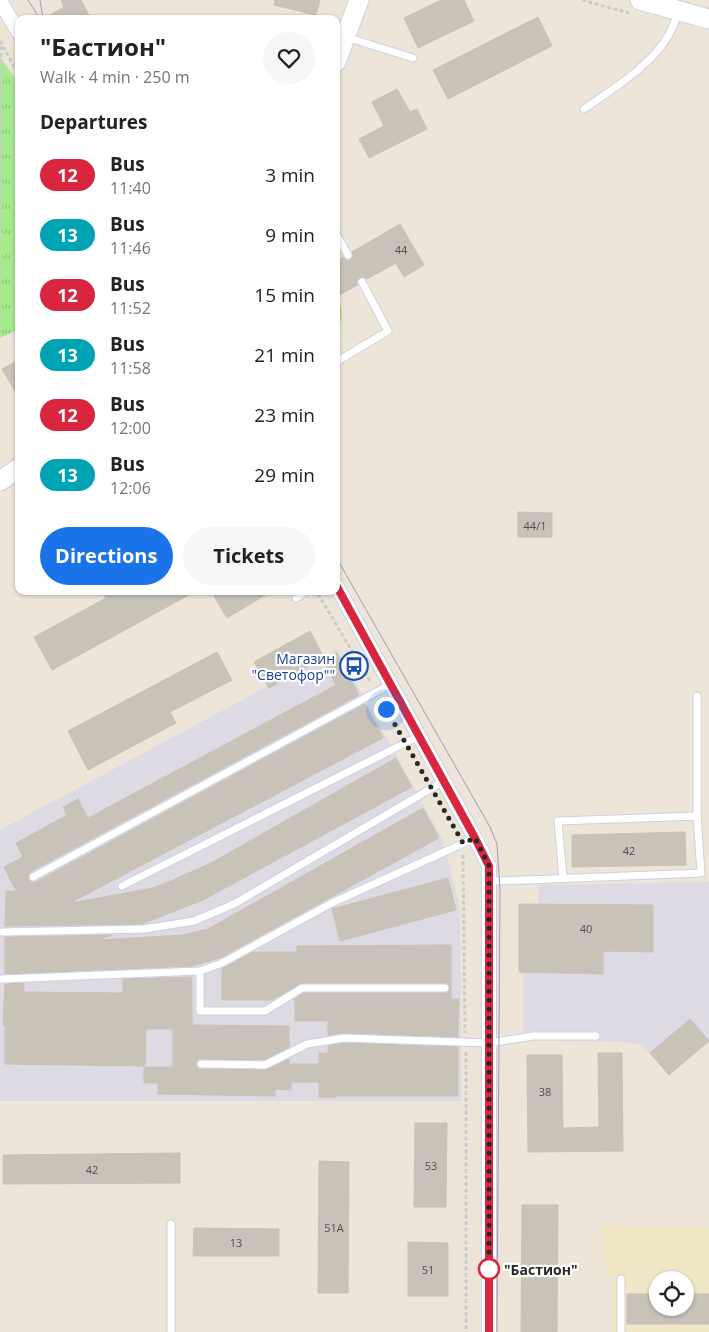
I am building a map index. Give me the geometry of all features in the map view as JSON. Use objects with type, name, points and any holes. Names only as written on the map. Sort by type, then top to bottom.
[{"type":"main road","points":[[640,0],[709,19]]},
{"type":"main road","points":[[340,51],[360,2]]},
{"type":"main road","points":[[0,481],[15,471]]},
{"type":"street","points":[[0,0],[15,26]]},
{"type":"street","points":[[340,592],[444,781],[469,841],[489,866],[489,1332]]},
{"type":"lane","points":[[584,109],[624,82],[651,58],[668,37],[679,11]]},
{"type":"lane","points":[[345,37],[413,58]]},
{"type":"lane","points":[[340,241],[348,255]]},
{"type":"lane","points":[[340,360],[388,331],[362,282]]},
{"type":"lane","points":[[296,598],[301,595]]},
{"type":"lane","points":[[33,878],[391,684]]},
{"type":"lane","points":[[489,881],[701,873],[697,816],[697,696]]},
{"type":"lane","points":[[122,886],[420,736]]},
{"type":"lane","points":[[2,932],[144,929],[194,921],[234,904],[444,781]]},
{"type":"lane","points":[[563,878],[558,821],[697,816]]},
{"type":"lane","points":[[2,979],[200,971],[222,963],[332,903],[469,841]]},
{"type":"lane","points":[[200,971],[200,1011],[264,1012],[302,988],[445,988]]},
{"type":"lane","points":[[201,1064],[265,1065],[307,1044],[344,1038],[489,1043],[533,1036],[596,1036]]},
{"type":"lane","points":[[171,1224],[171,1332]]},
{"type":"lane","points":[[621,1279],[621,1332]]},
{"type":"path","points":[[1,42],[15,67]]},
{"type":"path","points":[[0,239],[1,42]]},
{"type":"path","points":[[318,595],[376,692]]},
{"type":"path","points":[[466,1332],[466,1042],[469,841]]},
{"type":"shaded area","points":[[337,649],[442,838],[460,908],[462,1101],[0,1101],[0,830]]},
{"type":"shaded area","points":[[709,882],[709,1041],[669,1075],[641,1045],[622,1042],[523,1040],[523,973],[519,972],[519,904],[538,904],[539,885]]},
{"type":"shaded area","points":[[603,1226],[709,1227],[709,1332],[612,1332],[612,1278],[603,1265]]},
{"type":"green space","points":[[0,57],[15,78],[15,331],[0,338]]},
{"type":"green space","points":[[340,305],[342,314],[340,323]]},
{"type":"building","points":[[61,0],[81,0],[89,15],[50,15],[64,7]]},
{"type":"building","points":[[275,0],[320,0],[316,15],[274,5]]},
{"type":"building","points":[[441,0],[464,0],[474,21],[418,48],[404,18]]},
{"type":"building","points":[[538,17],[552,46],[448,99],[433,70]]},
{"type":"building","points":[[397,89],[410,112],[417,109],[427,129],[369,158],[359,139],[384,126],[372,102]]},
{"type":"building","points":[[400,224],[424,265],[404,277],[396,263],[367,279],[359,278],[357,285],[340,295],[340,259],[343,257],[346,260],[350,260],[353,257],[352,252]]},
{"type":"building","points":[[15,362],[15,391],[2,369]]},
{"type":"building","points":[[518,512],[552,513],[552,537],[518,537]]},
{"type":"building","points":[[104,595],[189,595],[52,670],[34,637],[106,598]]},
{"type":"building","points":[[213,595],[265,595],[227,618]]},
{"type":"building","points":[[310,631],[324,658],[269,688],[254,662]]},
{"type":"building","points":[[217,652],[232,680],[170,712],[176,723],[88,770],[68,731]]},
{"type":"building","points":[[337,653],[359,695],[30,872],[29,880],[36,882],[365,704],[383,738],[70,903],[153,888],[173,880],[211,863],[396,758],[412,787],[203,900],[142,924],[5,926],[6,891],[16,891],[4,867],[23,857],[16,843],[67,815],[63,807],[78,799],[88,818],[336,685],[323,660]]},
{"type":"building","points":[[423,808],[439,838],[220,958],[192,966],[5,974],[5,937],[112,935],[98,940],[183,935],[208,929]]},
{"type":"building","points":[[685,832],[686,865],[572,867],[572,835]]},
{"type":"building","points":[[448,878],[456,910],[340,941],[332,909]]},
{"type":"building","points":[[519,904],[653,905],[653,952],[603,951],[603,974],[519,972]]},
{"type":"building","points":[[451,945],[451,999],[459,999],[458,1037],[344,1033],[328,1035],[328,1021],[295,1021],[295,1000],[293,1000],[304,993],[445,993],[450,988],[445,983],[302,983],[272,1000],[222,1000],[222,969],[253,952],[297,952],[297,946]]},
{"type":"building","points":[[192,977],[192,1025],[289,1026],[289,1047],[264,1060],[201,1059],[196,1063],[199,1069],[265,1070],[289,1059],[289,1064],[319,1064],[319,1053],[328,1053],[328,1046],[344,1043],[458,1047],[458,1096],[319,1097],[319,1082],[291,1082],[291,1090],[275,1089],[275,1096],[158,1094],[158,1083],[144,1083],[144,1067],[173,1067],[173,1029],[146,1029],[145,1066],[5,1064],[5,1025],[3,1025],[5,984],[24,983],[24,992],[123,993],[123,979]]},
{"type":"building","points":[[690,1019],[709,1041],[669,1075],[650,1053]]},
{"type":"building","points":[[598,1053],[622,1053],[623,1151],[528,1152],[527,1055],[562,1055],[563,1128],[599,1127]]},
{"type":"building","points":[[415,1123],[447,1123],[446,1207],[414,1207]]},
{"type":"building","points":[[180,1153],[180,1183],[3,1184],[3,1155]]},
{"type":"building","points":[[319,1161],[349,1162],[348,1293],[318,1293]]},
{"type":"building","points":[[522,1205],[558,1205],[557,1332],[521,1332]]},
{"type":"building","points":[[194,1228],[279,1229],[279,1256],[193,1256]]},
{"type":"building","points":[[408,1242],[448,1243],[448,1296],[408,1296]]},
{"type":"building","points":[[627,1294],[649,1294],[649,1316],[694,1316],[694,1294],[709,1294],[709,1324],[627,1324]]},
{"type":"tram line","points":[[28,0],[37,15]]},
{"type":"tram line","points":[[40,0],[42,15]]},
{"type":"tram line","points":[[340,564],[490,827],[497,844],[500,889],[497,1332]]},
{"type":"bus line","name":"12","points":[[340,592],[489,866],[489,1332]]},
{"type":"place","name":"Магазин \"Светофор\"\"","points":[[354,666]]},
{"type":"place","name":"\"Бастион\"","points":[[489,1269]]},
{"type":"route","points":[[386,709],[463,843],[475,838],[489,866],[489,1269]]}]
